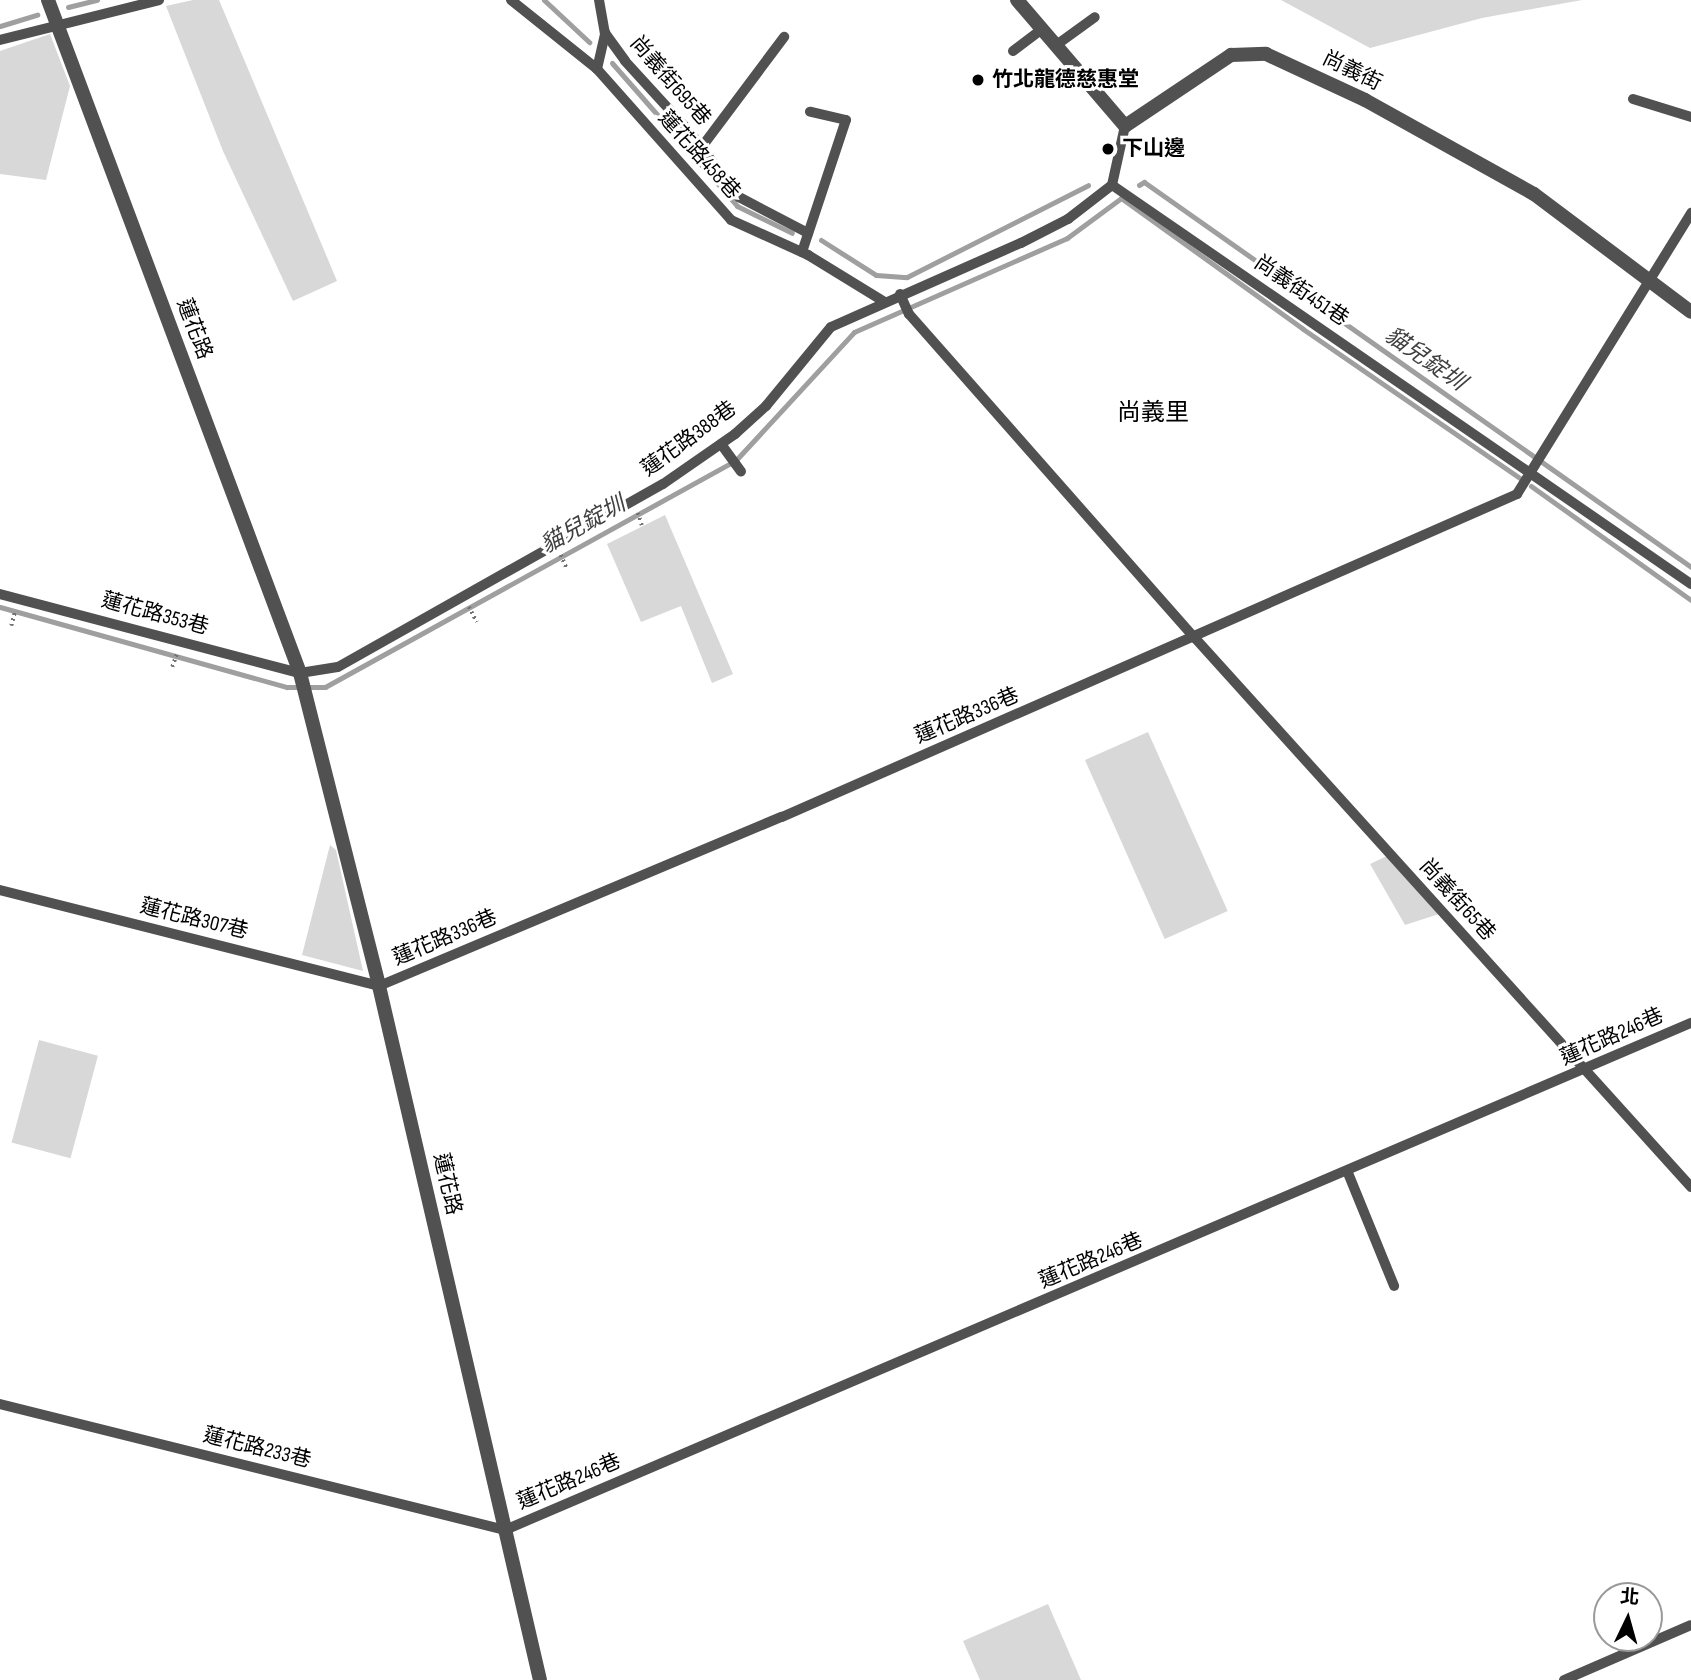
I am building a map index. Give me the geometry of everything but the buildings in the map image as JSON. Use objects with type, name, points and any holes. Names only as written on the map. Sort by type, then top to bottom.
[{"type":"street","name":"蓮花路","points":[[48,0],[300,673],[379,986],[540,1680]]},
{"type":"street","points":[[1017,0],[1040,32],[1125,126]]},
{"type":"street","name":"尚義街","points":[[1125,126],[1231,55],[1266,54],[1365,100],[1534,194],[1650,277],[1691,312]]},
{"type":"lane","points":[[0,40],[159,0]]},
{"type":"lane","name":"蓮花路458巷","points":[[511,0],[597,69],[731,220],[802,252],[883,301]]},
{"type":"lane","name":"尚義街695巷","points":[[599,0],[605,33],[739,197],[808,233]]},
{"type":"lane","points":[[1055,46],[1095,17]]},
{"type":"lane","points":[[1013,51],[1040,32]]},
{"type":"lane","points":[[597,69],[605,33]]},
{"type":"lane","name":"尚義街695巷","points":[[701,148],[784,37]]},
{"type":"lane","points":[[1633,99],[1691,117]]},
{"type":"lane","points":[[802,252],[846,120],[810,112]]},
{"type":"lane","points":[[1112,186],[1125,126]]},
{"type":"lane","name":"蓮花路388巷","points":[[300,673],[338,667],[663,484],[720,444],[766,406],[831,327],[1068,219],[1112,186]]},
{"type":"lane","name":"尚義街451巷","points":[[1112,186],[1533,472],[1691,584]]},
{"type":"lane","points":[[1650,277],[1691,213]]},
{"type":"lane","name":"蓮花路336巷","points":[[379,986],[1195,638],[1517,494],[1533,472],[1650,277]]},
{"type":"lane","name":"尚義街65巷","points":[[900,294],[909,314],[1195,638],[1691,1187]]},
{"type":"lane","points":[[720,444],[741,472]]},
{"type":"lane","name":"蓮花路353巷","points":[[0,594],[300,673]]},
{"type":"lane","name":"蓮花路307巷","points":[[0,890],[379,986]]},
{"type":"lane","name":"蓮花路246巷","points":[[505,1530],[1348,1173],[1691,1023]]},
{"type":"lane","points":[[1348,1173],[1394,1286]]},
{"type":"lane","name":"蓮花路233巷","points":[[0,1404],[505,1530]]},
{"type":"lane","points":[[1564,1680],[1691,1625]]},
{"type":"shaded area","points":[[193,0],[219,0],[337,281],[293,301],[223,151],[166,6]]},
{"type":"shaded area","points":[[1281,0],[1582,0],[1482,18],[1370,48]]},
{"type":"shaded area","points":[[50,34],[70,86],[46,180],[0,174],[0,51]]},
{"type":"shaded area","points":[[665,515],[733,674],[712,683],[681,606],[641,622],[607,544]]},
{"type":"shaded area","points":[[1148,732],[1228,911],[1165,939],[1085,760]]},
{"type":"shaded area","points":[[330,845],[336,850],[363,971],[302,955]]},
{"type":"shaded area","points":[[1387,856],[1439,914],[1405,925],[1370,864]]},
{"type":"shaded area","points":[[39,1040],[98,1056],[70,1158],[12,1142]]},
{"type":"shaded area","points":[[1048,1604],[1081,1680],[980,1680],[963,1641]]},
{"type":"waterway","points":[[68,7],[97,0]]},
{"type":"waterway","points":[[544,0],[589,42]]},
{"type":"waterway","points":[[0,26],[37,15]]},
{"type":"waterway","points":[[612,63],[737,206],[792,233]]},
{"type":"waterway","name":"貓兒錠圳","points":[[1139,185],[1144,182],[1691,567]]},
{"type":"waterway","points":[[821,240],[876,275],[907,277],[1088,185]]},
{"type":"waterway","name":"貓兒錠圳","points":[[0,607],[287,687],[325,687],[736,460],[854,332],[1067,238],[1121,198],[1303,329],[1520,478]]},
{"type":"waterway","points":[[1531,486],[1691,600]]},
{"type":"place","name":"竹北龍德慈惠堂","points":[[978,80]]},
{"type":"place","name":"下山邊","points":[[1108,149]]},
{"type":"district","name":"尚義里","points":[[1153,413]]}]
